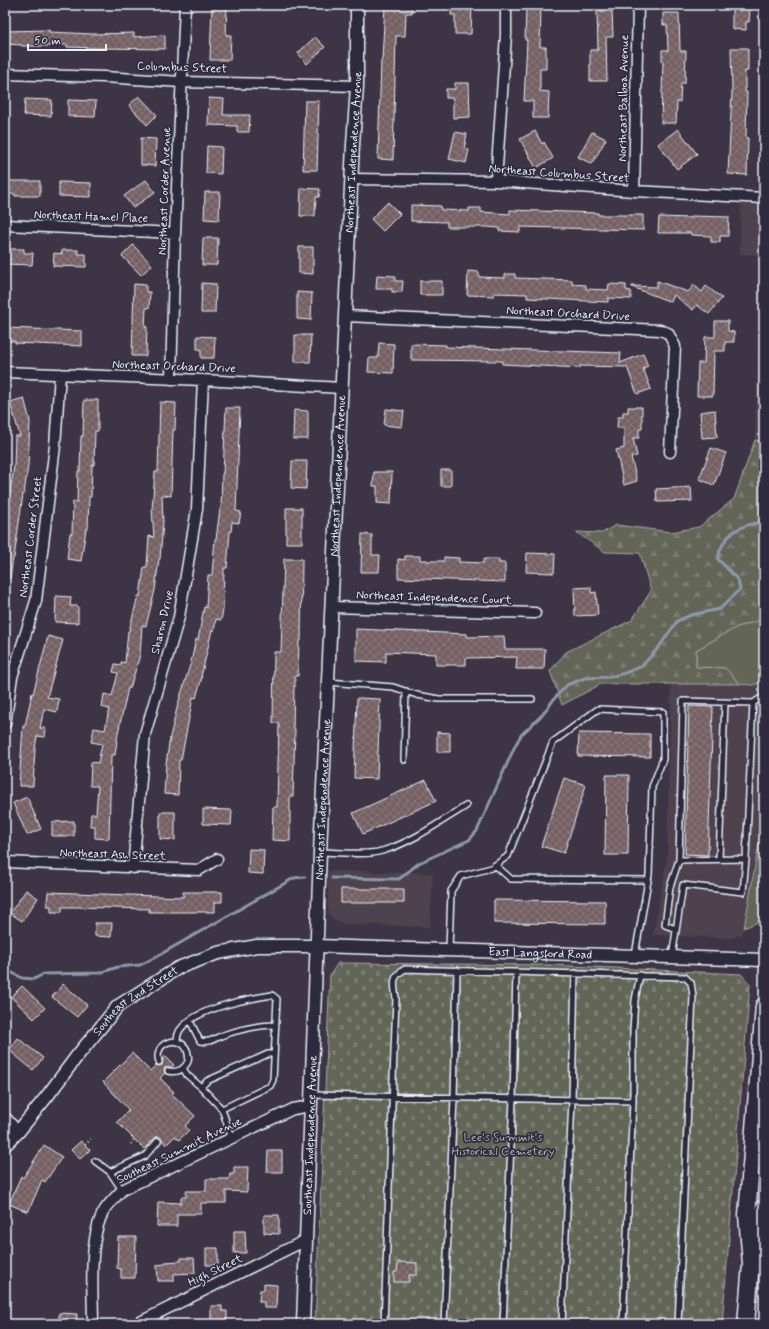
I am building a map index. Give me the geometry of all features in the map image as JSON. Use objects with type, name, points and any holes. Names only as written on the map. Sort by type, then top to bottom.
[{"type":"main road","points":[[751,1264],[747,1215],[764,1006]]},
{"type":"main road","points":[[746,1324],[751,1264],[764,1208]]},
{"type":"street","name":"Northeast Corder Avenue","points":[[171,379],[175,233],[185,5]]},
{"type":"street","name":"Northeast Independence Avenue","points":[[317,946],[320,852],[357,86],[357,5]]},
{"type":"street","points":[[496,181],[506,35],[506,5]]},
{"type":"street","name":"Northeast Balboa Avenue","points":[[634,191],[638,5]]},
{"type":"street","name":"Columbus Street","points":[[5,74],[104,77],[181,82],[357,86]]},
{"type":"street","name":"Northeast Columbus Street","points":[[352,179],[496,181],[634,191],[764,198]]},
{"type":"street","name":"Northeast Hamel Place","points":[[5,225],[175,233]]},
{"type":"street","name":"Northeast Orchard Drive","points":[[345,316],[660,330],[668,333],[675,346],[670,452]]},
{"type":"street","name":"Northeast Orchard Drive","points":[[5,372],[203,380],[342,388]]},
{"type":"street","name":"Northeast Corder Street","points":[[5,724],[12,677],[36,601],[55,446],[60,374]]},
{"type":"street","name":"Sharon Drive","points":[[133,868],[145,734],[179,617],[197,509],[203,380]]},
{"type":"street","name":"Northeast Independence Court","points":[[332,607],[535,613]]},
{"type":"street","name":"Northeast Ash Street","points":[[5,862],[199,870],[217,859]]},
{"type":"street","name":"Southeast 2nd Street","points":[[5,1145],[18,1132],[118,1006],[178,968],[218,953],[257,946],[317,946]]},
{"type":"street","name":"East Langsford Road","points":[[317,946],[764,960]]},
{"type":"street","name":"Southeast Independence Avenue","points":[[303,1324],[317,946]]},
{"type":"street","name":"Southeast Summit Avenue","points":[[93,1324],[93,1260],[97,1232],[104,1212],[122,1190],[232,1139],[311,1100]]},
{"type":"street","points":[[5,1117],[18,1132]]},
{"type":"street","name":"High Street","points":[[136,1324],[306,1240]]},
{"type":"lane","points":[[328,682],[393,687],[439,699],[532,699]]},
{"type":"lane","points":[[404,760],[406,691]]},
{"type":"lane","points":[[676,929],[665,925],[670,887],[679,860],[682,701],[753,703],[764,696]]},
{"type":"lane","points":[[719,859],[725,702]]},
{"type":"lane","points":[[672,957],[683,885],[743,892],[746,859],[753,703]]},
{"type":"lane","points":[[449,950],[451,891],[461,876],[491,868],[508,856],[553,742],[598,709],[663,712],[663,758],[652,786],[648,880],[635,955]]},
{"type":"lane","points":[[320,852],[382,852],[405,842],[466,806]]},
{"type":"lane","points":[[679,860],[746,859]]},
{"type":"lane","points":[[495,865],[510,879],[648,880]]},
{"type":"lane","points":[[384,1324],[396,998],[394,982],[398,973],[405,969],[685,977],[691,983],[693,996],[678,1324]]},
{"type":"lane","points":[[444,1324],[454,1098],[457,970]]},
{"type":"lane","points":[[503,1324],[516,972]]},
{"type":"lane","points":[[562,1324],[572,1100],[575,973]]},
{"type":"lane","points":[[623,1324],[633,1101],[633,1030],[635,1000],[640,975]]},
{"type":"lane","points":[[176,1042],[180,1029],[201,1014],[219,1006],[246,999],[272,995],[277,999],[273,1080],[270,1086],[222,1109]]},
{"type":"lane","points":[[190,1021],[200,1041],[209,1042],[224,1034],[247,1028],[275,1025]]},
{"type":"lane","points":[[159,1062],[158,1053],[161,1047],[166,1043],[176,1042],[185,1047],[188,1053],[187,1063],[183,1068],[177,1071],[168,1071]]},
{"type":"lane","points":[[201,1087],[208,1081],[268,1054],[274,1054]]},
{"type":"lane","points":[[183,1068],[187,1075],[222,1109],[232,1139]]},
{"type":"lane","points":[[311,1100],[393,1096],[633,1101]]},
{"type":"lane","points":[[110,1172],[145,1156],[158,1141]]},
{"type":"lane","points":[[95,1161],[110,1172],[122,1190]]},
{"type":"path","points":[[86,1145],[91,1139]]},
{"type":"path","points":[[131,1144],[134,1140]]},
{"type":"shaded area","points":[[741,193],[764,198],[764,442],[755,440],[761,255],[740,254]]},
{"type":"shaded area","points":[[764,681],[764,815],[742,935],[730,938],[653,935],[667,859],[671,684],[753,685]]},
{"type":"shaded area","points":[[328,871],[433,873],[430,927],[344,924],[335,920],[329,914]]},
{"type":"green space","points":[[755,440],[764,442],[764,619],[737,627],[696,650],[696,667],[725,668],[740,684],[601,684],[562,705],[550,671],[566,652],[632,620],[651,591],[640,553],[605,552],[576,532],[602,533],[616,525],[671,532],[699,527],[734,499]]},
{"type":"green space","points":[[764,619],[764,681],[753,685],[740,684],[725,668],[696,667],[696,650],[737,627]]},
{"type":"green space","points":[[764,815],[764,901],[760,921],[744,928]]},
{"type":"green space","name":"Lee's Summit's Historical Cemetery","points":[[338,963],[551,965],[741,974],[750,984],[722,1324],[315,1324],[330,975]]},
{"type":"building","points":[[212,5],[227,5],[226,35],[231,35],[230,60],[210,60]]},
{"type":"building","points":[[385,5],[412,5],[412,13],[406,13],[405,36],[396,36],[393,160],[378,159],[381,60]]},
{"type":"building","points":[[451,5],[472,5],[471,34],[455,34],[455,15],[451,15]]},
{"type":"building","points":[[732,5],[747,5],[747,8],[750,8],[749,22],[746,22],[746,30],[732,29]]},
{"type":"building","points":[[526,6],[541,7],[540,47],[546,47],[546,69],[540,69],[540,91],[549,92],[548,118],[533,118],[533,101],[524,101],[527,40],[525,40]]},
{"type":"building","points":[[597,11],[612,11],[613,37],[606,37],[607,81],[590,81],[590,50],[598,50]]},
{"type":"building","points":[[663,13],[679,13],[680,51],[686,51],[685,83],[681,83],[680,102],[677,102],[676,123],[661,123],[662,50],[668,50],[667,25],[663,25]]},
{"type":"building","points":[[49,30],[49,32],[92,34],[134,33],[134,37],[165,35],[165,49],[67,47],[67,45],[50,44],[50,46],[22,46],[5,44],[5,31]]},
{"type":"building","points":[[315,37],[325,47],[307,64],[298,53]]},
{"type":"building","points":[[731,48],[748,48],[748,71],[745,71],[745,92],[747,92],[746,138],[748,138],[747,175],[728,174],[732,92]]},
{"type":"building","points":[[455,83],[469,83],[470,117],[453,118],[453,98],[446,98],[446,89],[455,89]]},
{"type":"building","points":[[139,96],[157,115],[147,125],[129,105]]},
{"type":"building","points":[[209,98],[224,99],[223,115],[250,115],[249,132],[237,132],[237,126],[208,125]]},
{"type":"building","points":[[25,99],[52,100],[51,116],[24,115]]},
{"type":"building","points":[[68,100],[96,101],[95,117],[68,116]]},
{"type":"building","points":[[305,101],[319,101],[317,170],[303,170]]},
{"type":"building","points":[[678,129],[697,154],[677,169],[658,144]]},
{"type":"building","points":[[535,131],[542,144],[544,142],[553,158],[536,168],[520,139]]},
{"type":"building","points":[[455,132],[467,134],[464,149],[469,150],[466,163],[449,159]]},
{"type":"building","points":[[592,132],[606,139],[592,164],[578,157]]},
{"type":"building","points":[[141,138],[156,139],[155,166],[141,165]]},
{"type":"building","points":[[207,146],[222,147],[221,174],[206,173]]},
{"type":"building","points":[[146,180],[155,192],[133,208],[124,196]]},
{"type":"building","points":[[8,181],[40,181],[40,196],[15,196],[15,194],[7,194]]},
{"type":"building","points":[[59,182],[91,183],[91,197],[59,196]]},
{"type":"building","points":[[301,188],[320,189],[319,197],[316,197],[315,216],[300,216]]},
{"type":"building","points":[[205,192],[220,192],[219,220],[204,219]]},
{"type":"building","points":[[388,202],[400,214],[383,231],[371,219]]},
{"type":"building","points":[[411,205],[441,206],[441,210],[469,211],[469,208],[481,208],[481,212],[510,214],[510,210],[598,213],[598,215],[643,215],[643,230],[520,227],[520,232],[499,231],[499,228],[487,227],[447,227],[447,222],[411,221]]},
{"type":"building","points":[[692,216],[729,217],[728,236],[720,236],[720,242],[711,242],[711,236],[691,235],[691,233],[658,233],[659,217],[692,218]]},
{"type":"building","points":[[203,238],[218,238],[217,265],[202,265]]},
{"type":"building","points":[[133,245],[152,265],[141,275],[122,256]]},
{"type":"building","points":[[299,247],[313,247],[313,274],[299,273]]},
{"type":"building","points":[[9,249],[24,249],[24,253],[33,253],[32,265],[5,264],[5,252],[9,252]]},
{"type":"building","points":[[62,250],[78,250],[78,254],[86,254],[86,267],[53,266],[54,253],[62,254]]},
{"type":"building","points":[[468,271],[479,272],[479,277],[505,278],[505,274],[515,274],[515,278],[572,280],[572,284],[586,285],[586,289],[608,290],[609,284],[626,285],[626,290],[631,291],[631,299],[608,298],[608,302],[527,298],[527,294],[494,293],[494,296],[467,295]]},
{"type":"building","points":[[377,275],[395,276],[395,281],[403,281],[402,292],[392,292],[392,289],[376,289]]},
{"type":"building","points":[[420,281],[442,281],[442,295],[420,295]]},
{"type":"building","points":[[657,281],[688,292],[694,285],[702,292],[706,286],[722,298],[709,314],[697,305],[693,310],[674,295],[671,302],[632,287],[657,287]]},
{"type":"building","points":[[202,283],[216,284],[215,313],[201,313]]},
{"type":"building","points":[[134,284],[146,285],[146,292],[150,292],[149,308],[146,308],[146,356],[132,356]]},
{"type":"building","points":[[297,292],[312,293],[311,320],[297,319]]},
{"type":"building","points":[[715,321],[728,321],[728,331],[734,332],[734,342],[725,342],[725,351],[714,351],[713,396],[697,396],[698,363],[704,363],[705,337],[715,337]]},
{"type":"building","points":[[6,328],[82,331],[82,346],[15,343],[15,341],[6,341]]},
{"type":"building","points":[[295,335],[311,335],[310,362],[295,362]]},
{"type":"building","points":[[197,336],[215,337],[214,358],[201,358],[201,349],[197,349]]},
{"type":"building","points":[[379,343],[394,344],[393,373],[368,372],[369,358],[378,358]]},
{"type":"building","points":[[411,344],[446,345],[446,347],[621,353],[620,363],[643,354],[648,366],[643,368],[651,389],[637,394],[627,367],[580,366],[580,368],[502,364],[502,361],[411,360]]},
{"type":"building","points":[[24,398],[30,421],[28,465],[10,578],[5,577],[5,523],[14,467],[15,436],[20,436],[10,402]]},
{"type":"building","points":[[84,400],[98,400],[98,431],[95,431],[94,465],[92,465],[91,497],[89,497],[88,529],[86,529],[81,561],[67,559],[70,533],[72,534],[73,502],[77,502],[81,436],[83,436]]},
{"type":"building","points":[[160,402],[176,403],[175,430],[173,430],[171,496],[162,495],[163,522],[160,559],[155,590],[146,626],[142,625],[140,655],[130,688],[128,688],[118,733],[115,755],[111,755],[109,839],[95,838],[95,826],[90,826],[91,814],[96,814],[98,786],[90,786],[91,762],[98,763],[102,744],[91,742],[94,728],[105,730],[109,709],[102,707],[104,694],[112,696],[118,673],[113,672],[115,664],[121,665],[121,662],[125,663],[128,631],[138,596],[140,596],[144,567],[147,567],[149,536],[154,537],[152,509],[155,472],[158,472]]},
{"type":"building","points":[[628,407],[642,407],[642,429],[639,429],[639,438],[633,438],[637,456],[631,457],[637,481],[624,485],[616,450],[624,448],[624,428],[617,428],[618,417],[623,417],[623,412],[628,412]]},
{"type":"building","points":[[226,408],[240,408],[236,511],[241,512],[239,523],[232,522],[230,532],[227,568],[224,568],[223,610],[221,620],[216,619],[214,631],[212,630],[202,677],[196,698],[193,697],[181,760],[179,760],[178,795],[164,794],[170,737],[196,639],[198,640],[204,607],[206,608],[208,575],[212,575],[215,539],[221,509]]},
{"type":"building","points":[[386,409],[404,411],[402,427],[384,425]]},
{"type":"building","points":[[294,410],[308,411],[308,439],[293,439]]},
{"type":"building","points":[[715,410],[717,437],[702,438],[700,412]]},
{"type":"building","points":[[711,448],[726,453],[714,485],[699,479]]},
{"type":"building","points":[[292,461],[307,461],[306,489],[291,488]]},
{"type":"building","points":[[441,470],[451,470],[451,486],[441,486]]},
{"type":"building","points":[[374,472],[392,472],[391,504],[377,503],[377,486],[373,486]]},
{"type":"building","points":[[691,487],[692,501],[657,502],[656,489]]},
{"type":"building","points":[[286,508],[302,508],[302,543],[286,543]]},
{"type":"building","points":[[362,534],[372,535],[372,555],[380,555],[379,572],[361,572]]},
{"type":"building","points":[[527,553],[555,554],[554,573],[526,572]]},
{"type":"building","points":[[405,556],[420,556],[420,560],[427,561],[444,561],[444,557],[459,558],[459,562],[483,563],[484,559],[499,559],[499,563],[505,563],[505,582],[398,578],[398,559],[405,560]]},
{"type":"building","points":[[284,559],[302,559],[301,641],[299,641],[298,676],[295,676],[295,687],[294,686],[293,729],[295,729],[293,796],[290,796],[290,841],[272,840],[273,807],[277,807],[279,723],[273,723],[274,652],[281,652]]},
{"type":"building","points":[[591,587],[591,593],[596,592],[598,615],[575,616],[574,588]]},
{"type":"building","points":[[56,596],[71,597],[70,606],[78,606],[78,623],[55,622]]},
{"type":"building","points":[[356,629],[467,634],[467,637],[504,636],[505,649],[545,649],[544,669],[516,669],[517,657],[466,658],[466,665],[436,665],[436,654],[386,652],[386,662],[356,661]]},
{"type":"building","points":[[48,636],[63,640],[47,697],[59,699],[57,712],[44,709],[40,728],[46,728],[45,737],[37,736],[33,786],[19,786],[23,726],[25,726],[32,693],[33,694]]},
{"type":"building","points":[[357,698],[380,699],[377,779],[354,778]]},
{"type":"building","points":[[689,706],[713,707],[708,855],[685,854]]},
{"type":"building","points":[[437,732],[450,733],[450,752],[437,752]]},
{"type":"building","points":[[579,733],[650,734],[650,757],[578,756]]},
{"type":"building","points":[[606,775],[629,775],[628,855],[605,855]]},
{"type":"building","points":[[564,778],[586,785],[564,853],[541,846]]},
{"type":"building","points":[[426,780],[436,801],[363,834],[353,813]]},
{"type":"building","points":[[27,797],[41,829],[27,835],[13,803]]},
{"type":"building","points":[[203,809],[232,810],[231,825],[203,824]]},
{"type":"building","points":[[160,812],[175,812],[175,840],[160,839]]},
{"type":"building","points":[[74,821],[74,836],[52,836],[52,822]]},
{"type":"building","points":[[249,849],[264,850],[263,874],[248,873]]},
{"type":"building","points":[[341,889],[404,889],[404,903],[341,903]]},
{"type":"building","points":[[26,890],[38,898],[22,921],[10,913]]},
{"type":"building","points":[[48,892],[183,897],[183,892],[222,892],[222,902],[215,902],[215,912],[149,912],[149,909],[62,907],[62,912],[51,912],[51,906],[47,906]]},
{"type":"building","points":[[494,900],[605,901],[605,924],[494,923]]},
{"type":"building","points":[[95,923],[112,923],[111,937],[95,936]]},
{"type":"building","points":[[63,984],[87,1005],[77,1017],[52,997]]},
{"type":"building","points":[[22,986],[45,1008],[34,1019],[11,997]]},
{"type":"building","points":[[18,1038],[43,1058],[33,1070],[9,1050]]},
{"type":"building","points":[[132,1053],[150,1071],[156,1065],[162,1065],[165,1056],[174,1065],[165,1068],[165,1073],[160,1078],[174,1092],[172,1094],[195,1116],[185,1126],[189,1130],[179,1140],[175,1136],[166,1145],[161,1138],[157,1136],[144,1149],[117,1122],[129,1110],[103,1082]]},
{"type":"building","points":[[81,1141],[90,1150],[80,1159],[71,1150]]},
{"type":"building","points":[[44,1145],[62,1157],[45,1182],[42,1180],[28,1212],[9,1204],[21,1176],[23,1178]]},
{"type":"building","points":[[268,1151],[282,1151],[282,1172],[267,1172]]},
{"type":"building","points":[[234,1167],[248,1167],[247,1192],[226,1191],[226,1203],[201,1203],[201,1214],[177,1214],[177,1226],[157,1226],[158,1202],[181,1203],[181,1197],[186,1197],[186,1191],[206,1191],[206,1179],[229,1179],[230,1174],[234,1174]]},
{"type":"building","points":[[264,1215],[279,1215],[279,1234],[264,1233]]},
{"type":"building","points":[[234,1231],[245,1231],[246,1253],[234,1253]]},
{"type":"building","points":[[118,1237],[136,1237],[135,1278],[121,1278],[121,1269],[117,1268]]},
{"type":"building","points":[[206,1248],[218,1248],[218,1265],[206,1265]]},
{"type":"building","points":[[181,1258],[194,1258],[195,1273],[174,1274],[174,1281],[158,1281],[157,1265],[165,1264],[165,1262],[181,1261]]},
{"type":"building","points":[[398,1262],[417,1263],[417,1275],[409,1275],[409,1282],[394,1282],[394,1272],[397,1272]]},
{"type":"building","points":[[264,1284],[277,1285],[276,1308],[264,1308],[264,1302],[259,1302],[260,1290],[264,1290]]},
{"type":"building","points":[[211,1306],[222,1306],[222,1311],[227,1311],[227,1320],[211,1320]]},
{"type":"building","points":[[59,1313],[77,1314],[76,1324],[59,1324]]},
{"type":"waterway","points":[[332,878],[399,879],[419,863],[469,840],[477,831],[521,735],[543,714],[554,699],[567,685],[585,678],[610,677],[642,666],[659,647],[677,621],[691,615],[720,609],[740,589],[738,580],[718,559],[720,550],[728,537],[740,528],[764,522]]},
{"type":"waterway","points":[[5,969],[22,978],[34,979],[44,974],[99,973],[118,967],[140,965],[294,878],[305,877]]}]
